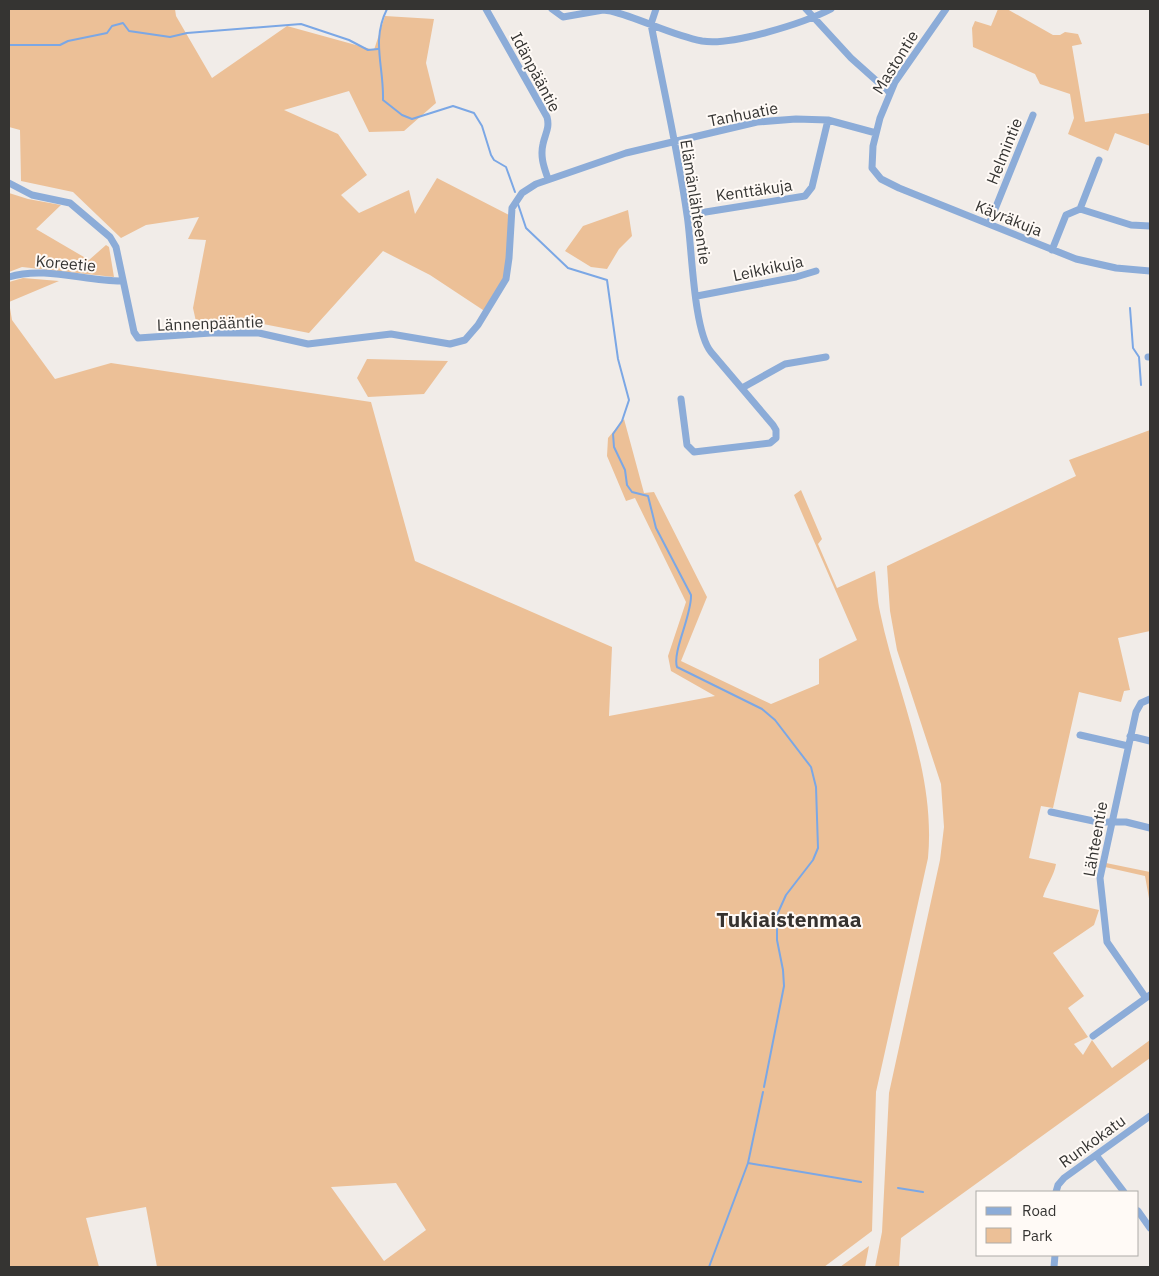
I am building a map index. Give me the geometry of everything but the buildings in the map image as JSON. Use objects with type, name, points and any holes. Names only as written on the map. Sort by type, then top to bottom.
[{"type":"street","name":"Idänpääntie","points":[[486,9],[547,117],[548,126],[543,143],[542,159],[548,179]]},
{"type":"street","points":[[552,9],[563,17],[603,10],[611,11],[701,41],[719,42],[814,18],[832,9]]},
{"type":"street","name":"Elämänlähteentie","points":[[656,9],[651,24],[687,214],[691,263],[703,338],[708,348],[775,427],[776,436],[772,442],[694,452],[686,445],[681,400]]},
{"type":"street","points":[[806,9],[851,58],[889,92]]},
{"type":"street","name":"Mastontie","points":[[872,163],[876,133],[889,92],[946,9]]},
{"type":"street","name":"Helmintie","points":[[989,224],[1033,116]]},
{"type":"street","name":"Tanhuatie","points":[[512,208],[522,193],[548,179],[626,153],[757,122],[796,119],[828,120],[876,133]]},
{"type":"street","name":"Kenttäkuja","points":[[687,214],[805,196],[812,187],[828,120]]},
{"type":"street","points":[[1052,250],[1066,216],[1080,209],[1098,160]]},
{"type":"street","name":"Käyräkuja","points":[[872,163],[876,174],[887,182],[1052,250],[1101,265],[1150,271]]},
{"type":"street","points":[[9,183],[32,195],[57,199],[77,208],[110,237],[116,247],[121,281]]},
{"type":"street","name":"Lännenpääntie","points":[[121,281],[134,332],[138,338],[210,333],[259,333],[308,344],[391,334],[450,344],[465,340],[478,325],[506,279],[512,208]]},
{"type":"street","points":[[1080,209],[1131,225],[1150,226]]},
{"type":"street","name":"Leikkikuja","points":[[697,296],[791,278],[816,271]]},
{"type":"street","name":"Koreetie","points":[[9,277],[36,273],[121,281]]},
{"type":"street","points":[[742,388],[785,364],[826,357]]},
{"type":"street","name":"Lähteentie","points":[[1148,996],[1112,949],[1105,934],[1100,874],[1138,705],[1150,699]]},
{"type":"street","points":[[1080,735],[1128,746]]},
{"type":"street","points":[[1130,736],[1150,741]]},
{"type":"street","points":[[1051,812],[1098,822],[1111,821],[1150,828]]},
{"type":"street","points":[[1093,1036],[1148,996]]},
{"type":"street","name":"Runkokatu","points":[[1056,1191],[1058,1185],[1064,1178],[1150,1116]]},
{"type":"street","points":[[1096,1155],[1123,1191]]},
{"type":"street","points":[[1139,1213],[1150,1228]]},
{"type":"green space","points":[[9,9],[175,9],[176,16],[212,78],[287,26],[374,50],[385,16],[434,19],[426,63],[436,103],[404,131],[369,132],[349,91],[284,110],[338,134],[367,175],[341,195],[359,213],[409,190],[415,214],[437,178],[511,216],[506,279],[486,312],[430,275],[383,251],[309,333],[258,323],[197,326],[193,308],[206,240],[188,239],[199,217],[146,225],[121,238],[73,192],[21,181],[20,130],[9,127]]},
{"type":"green space","points":[[998,9],[1007,9],[1053,35],[1060,35],[1065,32],[1078,34],[1082,44],[1072,46],[1085,122],[1150,113],[1150,146],[1115,133],[1108,151],[1068,134],[1074,118],[1070,94],[1040,84],[1035,74],[973,47],[972,28],[975,21],[991,26]]},
{"type":"green space","points":[[9,193],[28,199],[61,205],[36,229],[89,260],[106,245],[109,247],[114,277],[22,267],[9,272]]},
{"type":"green space","points":[[628,210],[632,236],[619,249],[607,269],[591,267],[565,251],[583,226]]},
{"type":"green space","points":[[23,278],[59,281],[9,302],[9,282]]},
{"type":"green space","points":[[9,302],[12,320],[55,379],[111,363],[371,402],[415,561],[612,647],[609,716],[715,696],[671,671],[668,656],[686,602],[635,498],[626,501],[607,456],[608,438],[624,419],[644,493],[654,492],[707,597],[681,661],[771,704],[819,684],[819,659],[857,640],[794,495],[801,490],[822,539],[818,544],[837,588],[875,571],[878,602],[887,643],[921,764],[929,826],[928,858],[876,1092],[872,1231],[824,1267],[157,1267],[146,1207],[86,1218],[99,1267],[9,1267]],"holes":[[[396,1183],[426,1230],[384,1261],[331,1187]]]},
{"type":"green space","points":[[367,359],[448,361],[424,394],[368,397],[357,378]]},
{"type":"green space","points":[[1150,430],[1150,631],[1118,638],[1130,690],[1124,691],[1121,702],[1079,692],[1053,808],[1041,806],[1029,858],[1056,864],[1043,897],[1099,910],[1094,925],[1053,953],[1084,996],[1068,1008],[1088,1037],[1074,1044],[1083,1055],[1092,1040],[1112,1068],[1150,1040],[1150,1058],[901,1238],[899,1267],[875,1267],[882,1232],[889,1093],[940,860],[944,827],[941,784],[897,650],[890,611],[887,566],[1076,476],[1069,460]]},
{"type":"green space","points":[[1106,863],[1150,872],[1150,904],[1145,876],[1105,867]]},
{"type":"green space","points":[[869,1246],[865,1267],[840,1267]]},
{"type":"waterway","points":[[387,9],[382,21],[379,43],[383,100],[402,115],[412,119],[453,106],[474,113],[482,126],[491,155],[494,160],[506,167],[515,192]]},
{"type":"waterway","points":[[9,45],[60,45],[68,41],[107,33],[112,26],[123,23],[129,31],[170,37],[187,33],[301,24],[349,40],[368,50],[378,49]]},
{"type":"waterway","points":[[518,204],[526,228],[568,268],[607,280],[618,359],[629,400],[622,421],[613,434],[614,447],[625,470],[627,485],[632,492],[648,496],[656,528],[691,595],[689,613],[677,652],[677,667],[762,709],[775,720],[811,767],[816,787],[818,848],[813,860],[786,895],[777,915],[777,940],[784,986],[764,1087]]},
{"type":"waterway","points":[[1130,308],[1133,348],[1139,357],[1141,385]]},
{"type":"waterway","points":[[709,1267],[748,1163],[763,1092]]},
{"type":"waterway","points":[[748,1163],[861,1182]]},
{"type":"waterway","points":[[898,1188],[923,1192]]},
{"type":"district","name":"Tukiaistenmaa","points":[[789,919]]}]
